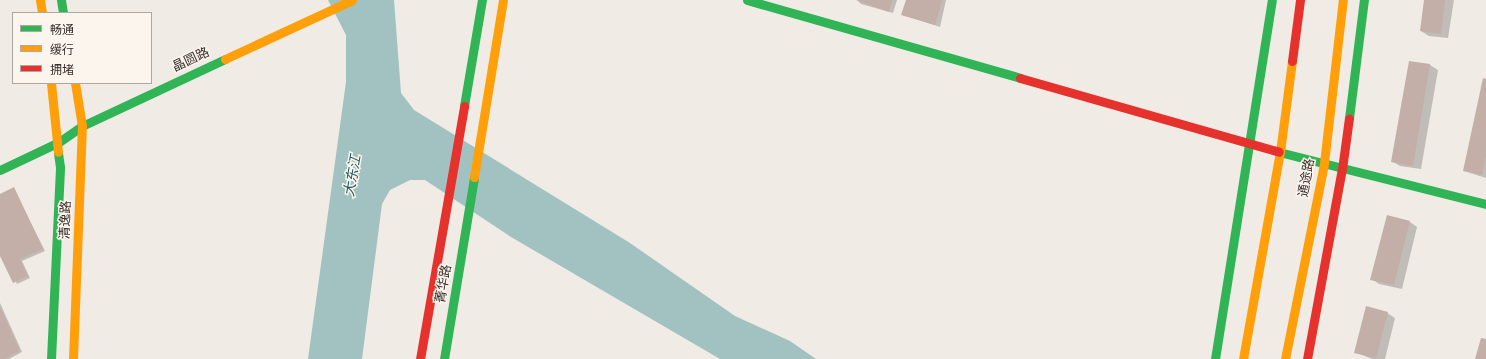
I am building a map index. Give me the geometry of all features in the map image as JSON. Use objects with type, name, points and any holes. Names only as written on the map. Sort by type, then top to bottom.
[{"type":"street","points":[[40,0],[42,12]]},
{"type":"street","points":[[61,0],[63,12]]},
{"type":"street","name":"晶圆路","points":[[0,170],[59,142],[82,126],[352,0]]},
{"type":"street","points":[[420,359],[482,0]]},
{"type":"street","name":"菁华路","points":[[444,359],[503,0]]},
{"type":"street","points":[[747,0],[1249,144],[1342,169],[1486,204]]},
{"type":"street","points":[[1215,359],[1272,0]]},
{"type":"street","points":[[1243,359],[1280,152],[1300,0]]},
{"type":"street","name":"通途路","points":[[1285,359],[1324,163],[1344,0]]},
{"type":"street","points":[[1307,359],[1342,169],[1364,0]]},
{"type":"street","name":"清逸路","points":[[51,84],[59,142],[51,359]]},
{"type":"street","name":"清逸路","points":[[73,359],[82,126],[75,84]]},
{"type":"water","name":"大东江","points":[[328,0],[394,0],[401,93],[414,110],[630,243],[735,316],[790,341],[816,359],[720,359],[511,237],[425,180],[410,180],[390,190],[382,204],[362,359],[308,359],[346,82],[346,35]]},
{"type":"building","points":[[856,0],[892,0],[889,12]]},
{"type":"building","points":[[906,0],[942,0],[935,25],[901,15]]},
{"type":"building","points":[[1424,0],[1445,0],[1441,34],[1420,31]]},
{"type":"building","points":[[1409,61],[1430,64],[1413,166],[1391,162]]},
{"type":"building","points":[[1483,78],[1486,79],[1486,155],[1482,175],[1463,171]]},
{"type":"building","points":[[14,187],[43,249],[20,259],[28,276],[13,283],[0,256],[0,194]]},
{"type":"building","points":[[1387,215],[1410,221],[1394,285],[1370,280]]},
{"type":"building","points":[[1366,306],[1388,312],[1376,358],[1354,353]]},
{"type":"building","points":[[0,307],[20,351],[4,359],[0,359]]},
{"type":"building","points":[[1481,338],[1486,339],[1486,359],[1475,359]]},
{"type":"traffic: fast","points":[[61,0],[63,12]]},
{"type":"traffic: fast","points":[[464,106],[482,0]]},
{"type":"traffic: fast","points":[[747,0],[1020,78]]},
{"type":"traffic: fast","points":[[1215,359],[1272,0]]},
{"type":"traffic: fast","points":[[1349,118],[1364,0]]},
{"type":"traffic: fast","points":[[0,170],[59,142],[82,126],[225,59]]},
{"type":"traffic: fast","points":[[51,359],[60,167],[58,152]]},
{"type":"traffic: fast","points":[[1279,152],[1486,204]]},
{"type":"traffic: fast","points":[[444,359],[474,177]]},
{"type":"traffic: slow","points":[[40,0],[42,12]]},
{"type":"traffic: slow","points":[[225,59],[352,0]]},
{"type":"traffic: slow","points":[[474,177],[503,0]]},
{"type":"traffic: slow","points":[[1285,359],[1324,163],[1343,0]]},
{"type":"traffic: slow","points":[[1243,359],[1280,152],[1292,61]]},
{"type":"traffic: slow","points":[[51,84],[58,152]]},
{"type":"traffic: slow","points":[[73,359],[82,126],[75,84]]},
{"type":"traffic: jam","points":[[1292,61],[1300,0]]},
{"type":"traffic: jam","points":[[1020,78],[1279,152]]},
{"type":"traffic: jam","points":[[420,359],[464,106]]},
{"type":"traffic: jam","points":[[1307,359],[1342,169],[1349,118]]}]
